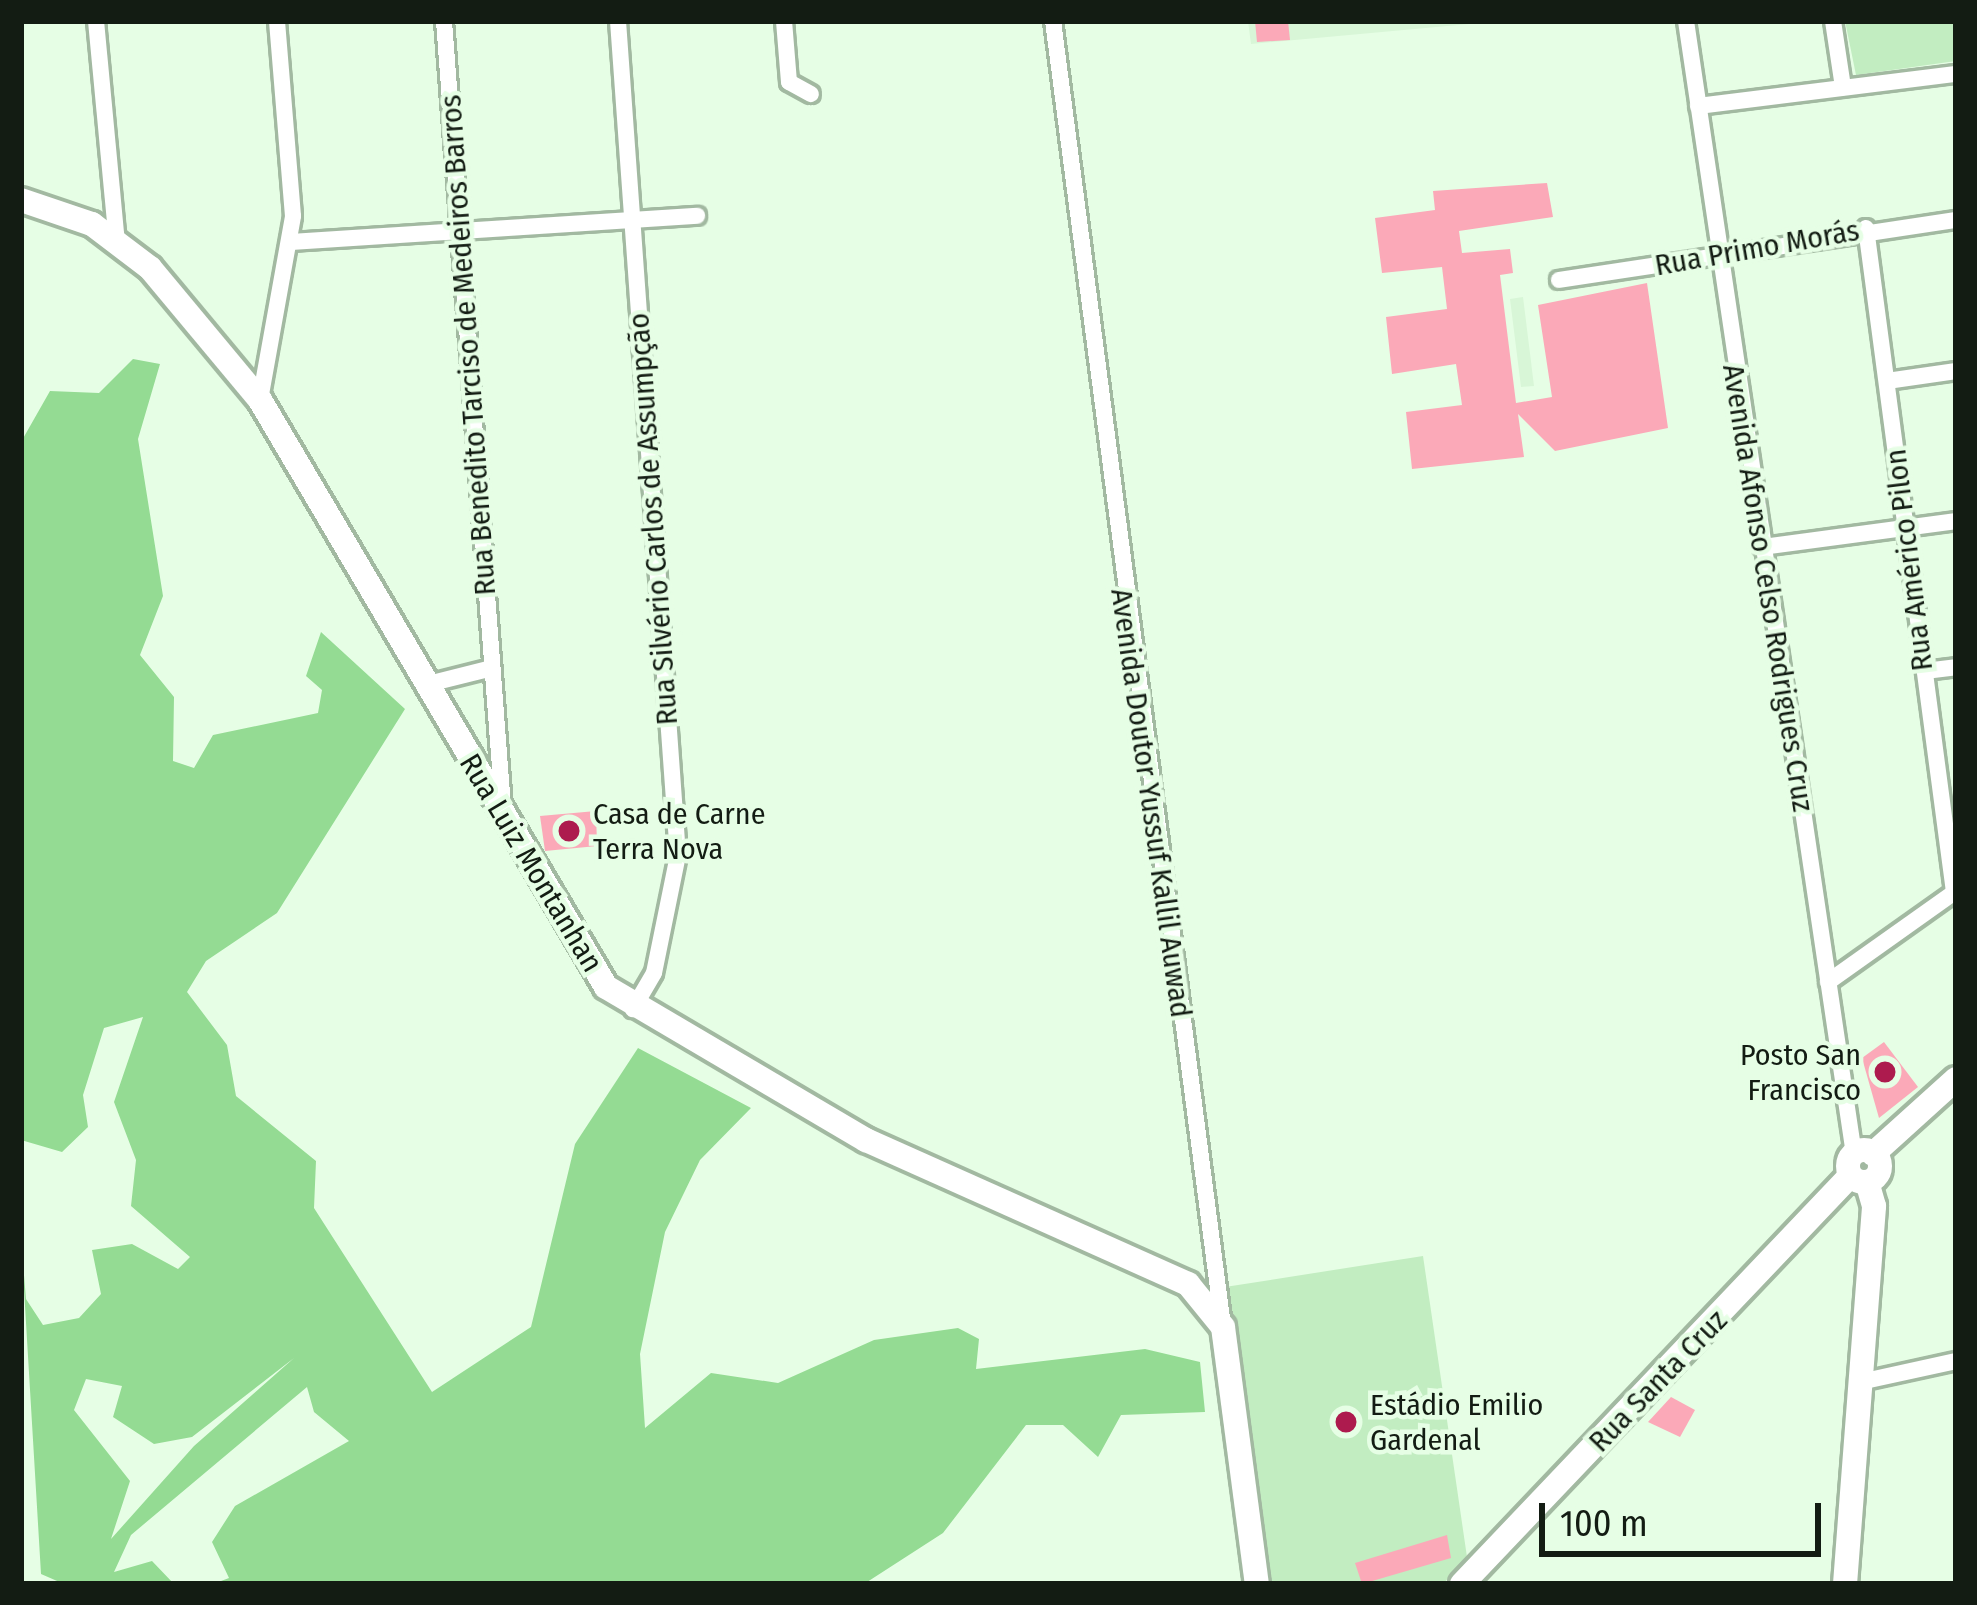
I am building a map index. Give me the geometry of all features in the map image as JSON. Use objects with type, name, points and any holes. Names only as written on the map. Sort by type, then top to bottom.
[{"type":"street","points":[[96,21],[117,243]]},
{"type":"street","points":[[260,400],[291,242],[277,21]]},
{"type":"street","name":"Rua Benedito Tarciso de Medeiros Barros","points":[[444,21],[504,815]]},
{"type":"street","name":"Rua Silvério Carlos de Assumpção","points":[[618,21],[678,855],[653,973],[633,1010]]},
{"type":"street","points":[[784,21],[789,82],[811,94]]},
{"type":"street","name":"Avenida Doutor Yussuf Kallil Auwad","points":[[1053,21],[1257,1584]]},
{"type":"street","name":"Avenida Afonso Celso Rodrigues Cruz","points":[[1686,21],[1828,982],[1861,1166]]},
{"type":"street","points":[[1833,21],[1843,87]]},
{"type":"street","points":[[1698,106],[1956,74]]},
{"type":"street","name":"Rua Luiz Montanhan","points":[[21,200],[117,243],[179,298],[260,400],[504,815],[574,946],[633,1010],[896,1154],[1165,1268],[1223,1328]]},
{"type":"street","points":[[291,242],[631,213],[697,216]]},
{"type":"street","name":"Rua Primo Morás","points":[[1559,280],[1866,228],[1956,220]]},
{"type":"street","name":"Rua Américo Pilon","points":[[1866,228],[1955,892]]},
{"type":"street","points":[[1887,381],[1956,371]]},
{"type":"street","points":[[1762,548],[1956,521]]},
{"type":"street","points":[[1925,671],[1956,667]]},
{"type":"street","points":[[424,685],[492,668]]},
{"type":"street","points":[[1828,982],[1955,892]]},
{"type":"street","name":"Rua Santa Cruz","points":[[1462,1584],[1861,1166],[1956,1079]]},
{"type":"street","points":[[1845,1584],[1859,1382],[1861,1166]]},
{"type":"street","points":[[1859,1382],[1956,1361]]},
{"type":"shaded area","points":[[1248,21],[1491,21],[1491,22],[1251,44]]},
{"type":"shaded area","points":[[1845,21],[1956,21],[1956,61],[1856,75]]},
{"type":"shaded area","points":[[1523,297],[1534,386],[1521,387],[1510,299]]},
{"type":"shaded area","name":"Estádio Emilio Gardenal","points":[[1423,1256],[1467,1557],[1443,1584],[1267,1584],[1225,1287]]},
{"type":"green space","points":[[133,359],[160,364],[138,439],[163,596],[140,655],[174,697],[173,761],[194,768],[213,735],[318,713],[322,690],[306,676],[321,632],[405,709],[277,913],[206,961],[187,992],[227,1045],[236,1096],[316,1161],[314,1208],[432,1392],[531,1327],[575,1144],[638,1048],[751,1108],[700,1160],[665,1232],[640,1354],[645,1428],[711,1373],[778,1383],[874,1340],[958,1328],[979,1339],[976,1369],[1145,1349],[1200,1362],[1205,1412],[1121,1415],[1098,1457],[1063,1425],[1026,1425],[943,1533],[864,1584],[213,1584],[229,1578],[212,1542],[235,1506],[349,1441],[314,1412],[307,1387],[131,1535],[114,1572],[152,1561],[174,1584],[64,1584],[41,1574],[21,1239],[26,1299],[43,1325],[79,1318],[101,1294],[92,1250],[132,1244],[178,1269],[190,1257],[131,1206],[136,1160],[114,1102],[143,1017],[104,1028],[83,1095],[88,1127],[62,1152],[21,1140],[21,442],[50,391],[99,393]],"holes":[[[294,1358],[194,1446],[111,1539],[130,1481],[74,1410],[86,1379],[122,1386],[113,1417],[154,1444],[192,1437]]]},
{"type":"building","points":[[1255,21],[1288,21],[1290,40],[1257,42]]},
{"type":"building","points":[[1547,183],[1553,217],[1459,231],[1462,253],[1510,249],[1513,273],[1500,275],[1516,403],[1552,397],[1538,305],[1647,283],[1668,428],[1555,451],[1518,414],[1524,457],[1412,469],[1406,412],[1462,405],[1456,364],[1392,374],[1386,317],[1447,309],[1442,267],[1382,273],[1375,218],[1435,210],[1433,191]]},
{"type":"building","name":"Casa de Carne Terra Nova","points":[[596,811],[597,846],[545,851],[540,816]]},
{"type":"building","name":"Posto San Francisco","points":[[1884,1042],[1918,1087],[1879,1118],[1862,1058]]},
{"type":"building","points":[[1671,1397],[1695,1410],[1680,1437],[1648,1422]]},
{"type":"building","points":[[1447,1535],[1451,1558],[1362,1584],[1355,1563]]},
{"type":"place","name":"Casa de Carne Terra Nova","points":[[569,831]]},
{"type":"place","name":"Posto San Francisco","points":[[1885,1072]]},
{"type":"place","name":"Estádio Emilio Gardenal","points":[[1346,1422]]}]
